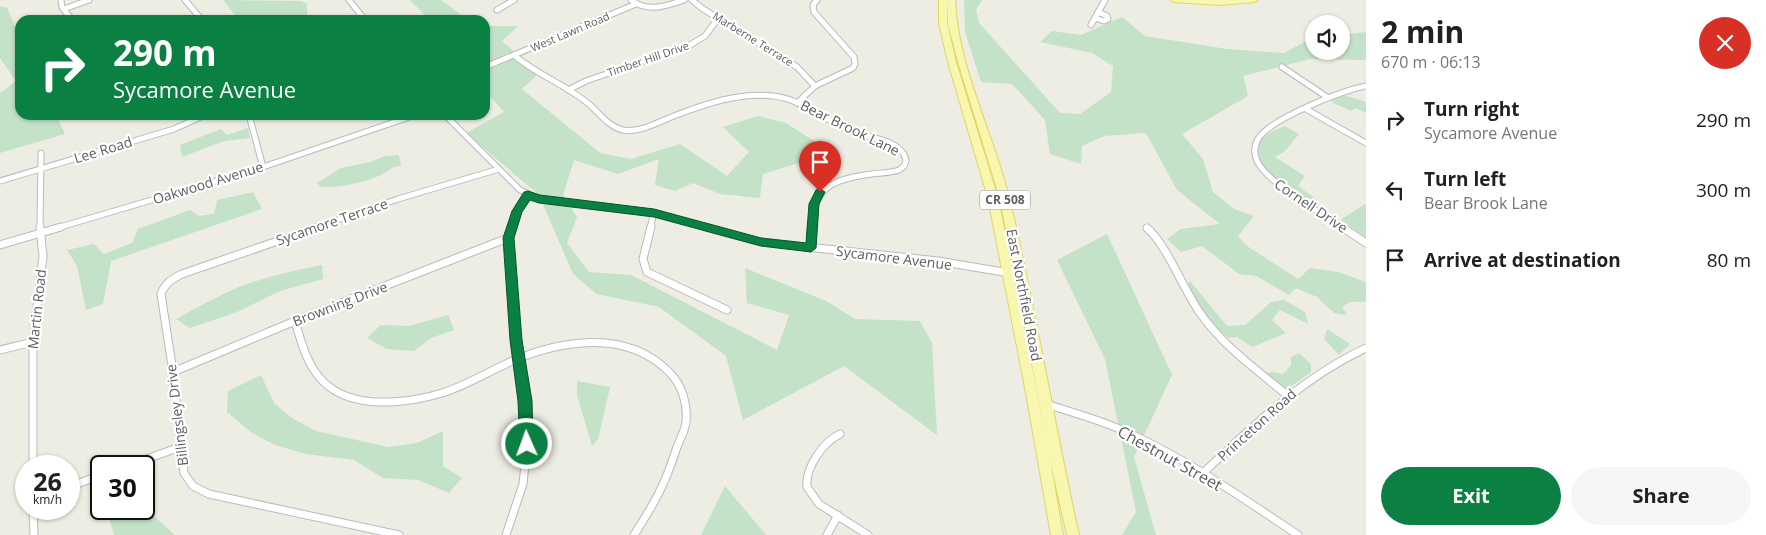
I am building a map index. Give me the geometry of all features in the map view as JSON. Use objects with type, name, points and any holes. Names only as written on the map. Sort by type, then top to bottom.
[{"type":"main road","name":"East Northfield Road","points":[[943,0],[943,23],[950,33],[963,80],[975,136],[993,198],[1008,274],[1073,535]]},
{"type":"main road","name":"East Northfield Road","points":[[950,33],[952,24],[951,0]]},
{"type":"main road","points":[[1174,0],[1220,3],[1254,0]]},
{"type":"main road","name":"East Northfield Road","points":[[963,80],[986,135],[1005,199],[1021,275],[1057,535]]},
{"type":"main road","points":[[975,136],[986,135]]},
{"type":"main road","points":[[993,198],[1005,199]]},
{"type":"street","points":[[60,0],[68,15]]},
{"type":"street","points":[[64,9],[89,0]]},
{"type":"street","points":[[185,0],[198,15]]},
{"type":"street","points":[[349,0],[361,15]]},
{"type":"street","points":[[498,10],[514,0]]},
{"type":"street","points":[[631,0],[636,4]]},
{"type":"street","name":"West Lawn Road","points":[[490,66],[636,4],[654,8],[684,0]]},
{"type":"street","name":"Marberne Terrace","points":[[692,0],[798,67],[815,86]]},
{"type":"street","points":[[797,103],[815,86],[853,68],[855,64],[854,57],[814,12],[812,5],[817,0]]},
{"type":"street","points":[[1091,26],[1105,0]]},
{"type":"street","points":[[1095,18],[1108,19],[1107,16],[1098,12]]},
{"type":"street","name":"Timber Hill Drive","points":[[568,90],[586,80],[690,45],[705,36],[718,17]]},
{"type":"street","name":"Bear Brook Lane","points":[[514,55],[534,72],[568,90],[612,125],[626,130],[639,128],[712,103],[737,97],[776,96],[797,103],[844,129],[896,147],[906,158],[904,167],[898,171],[839,180],[824,188],[814,204],[811,248]]},
{"type":"street","points":[[1282,67],[1326,97]]},
{"type":"street","name":"Cornell Drive","points":[[1366,86],[1326,97],[1259,137],[1254,147],[1256,159],[1264,172],[1279,186],[1366,243]]},
{"type":"street","points":[[1306,109],[1366,143]]},
{"type":"street","name":"Lee Road","points":[[0,181],[174,128],[193,120]]},
{"type":"street","points":[[251,120],[263,167]]},
{"type":"street","name":"Oakwood Avenue","points":[[0,245],[263,167],[400,120]]},
{"type":"street","name":"Sycamore Avenue","points":[[450,120],[499,169],[528,194],[539,199],[654,213],[761,242],[938,261],[1021,275]]},
{"type":"street","name":"Martin Road","points":[[33,455],[33,342],[43,256],[40,233],[41,152]]},
{"type":"street","name":"Sycamore Terrace","points":[[167,282],[398,198],[426,192],[499,169]]},
{"type":"street","points":[[506,535],[523,484],[527,444],[525,401],[516,340],[508,238],[517,211],[528,194]]},
{"type":"street","points":[[654,213],[644,259],[644,267],[647,272],[727,310]]},
{"type":"street","points":[[1147,228],[1155,236],[1194,304],[1207,322],[1220,337],[1287,395]]},
{"type":"street","name":"Browning Drive","points":[[173,372],[295,321],[508,238]]},
{"type":"street","name":"Billingsley Drive","points":[[167,282],[161,294],[173,372],[180,447],[184,473],[193,486],[209,494],[399,535]]},
{"type":"street","points":[[295,321],[310,370],[326,387],[352,398],[393,399],[430,397],[455,388],[519,358],[571,344],[619,344],[636,348],[650,355],[674,377],[684,399],[686,424],[661,490],[634,535]]},
{"type":"street","points":[[0,350],[33,342]]},
{"type":"street","name":"Princeton Road","points":[[1202,474],[1287,395],[1344,357],[1366,348]]},
{"type":"street","name":"Chestnut Street","points":[[1039,402],[1120,429],[1202,474],[1298,535]]},
{"type":"street","points":[[840,434],[826,441],[807,474],[806,480],[813,498],[868,535]]},
{"type":"street","points":[[155,456],[180,447]]},
{"type":"street","points":[[827,535],[838,515]]},
{"type":"street","points":[[33,520],[34,535]]},
{"type":"green space","points":[[223,0],[301,1],[307,4],[307,15],[235,15]]},
{"type":"green space","points":[[410,0],[441,0],[461,15],[425,15]]},
{"type":"green space","points":[[964,0],[982,0],[976,10],[979,23],[1060,113],[1080,114],[1111,92],[1113,66],[1092,53],[1040,42],[1052,31],[1081,35],[1122,17],[1145,36],[1227,49],[1284,53],[1305,42],[1306,60],[1243,76],[1248,96],[1182,134],[1203,159],[1213,192],[1234,209],[1254,216],[1238,236],[1247,246],[1298,279],[1310,268],[1338,272],[1366,282],[1366,302],[1350,302],[1342,307],[1347,315],[1334,313],[1317,297],[1296,288],[1289,295],[1256,276],[1239,274],[1202,246],[1181,252],[1167,239],[1181,229],[1220,224],[1177,190],[1146,133],[1104,136],[1082,146],[1081,164],[1050,154],[1045,120],[1012,84],[981,82],[965,32]]},
{"type":"green space","points":[[0,6],[7,8],[15,26],[15,80],[0,58]]},
{"type":"green space","points":[[490,26],[518,26],[502,41],[539,73],[522,89],[600,153],[631,159],[680,144],[727,176],[749,152],[723,127],[758,116],[786,123],[814,141],[815,158],[763,174],[760,198],[720,194],[693,183],[675,191],[655,185],[659,159],[618,174],[574,160],[563,195],[577,217],[567,243],[589,272],[631,275],[777,350],[789,315],[747,303],[745,268],[826,301],[855,319],[920,321],[932,343],[937,435],[844,366],[743,420],[726,356],[659,307],[597,294],[573,274],[539,195],[466,133],[504,112],[490,97]]},
{"type":"green space","points":[[1366,32],[1366,60],[1350,60],[1350,34]]},
{"type":"green space","points":[[15,82],[15,120],[58,120],[65,134],[0,153],[0,93]]},
{"type":"green space","points":[[1340,94],[1366,102],[1366,113],[1356,108],[1351,111],[1331,102]]},
{"type":"green space","points":[[1285,126],[1299,134],[1284,152],[1275,157],[1305,176],[1298,186],[1317,200],[1313,203],[1272,176],[1263,166],[1258,156],[1257,146],[1264,137]]},
{"type":"green space","points":[[248,128],[250,138],[224,141],[182,157],[180,145],[221,129],[227,135]]},
{"type":"green space","points":[[399,155],[401,166],[394,167],[379,176],[356,183],[335,186],[321,187],[317,183],[341,168],[370,162],[385,156]]},
{"type":"green space","points":[[253,192],[262,209],[111,261],[103,304],[86,310],[77,266],[67,250],[94,244],[104,254],[132,243],[138,229],[190,210],[199,216],[214,214],[217,200]]},
{"type":"green space","points":[[1366,205],[1366,237],[1340,220]]},
{"type":"green space","points":[[1107,234],[1172,375],[1134,457],[1156,535],[1122,535],[1136,512],[1105,359],[1057,260]]},
{"type":"green space","points":[[322,265],[323,279],[280,291],[237,312],[190,328],[176,319],[221,295],[250,283]]},
{"type":"green space","points":[[1190,281],[1227,326],[1245,325],[1271,302],[1284,300],[1305,312],[1308,324],[1280,310],[1272,320],[1286,333],[1252,347],[1237,337],[1229,338],[1215,328],[1186,285]]},
{"type":"green space","points":[[448,315],[454,330],[431,338],[414,351],[387,349],[367,338],[381,325],[409,326]]},
{"type":"green space","points":[[1327,329],[1350,344],[1339,355],[1324,339]]},
{"type":"green space","points":[[1299,353],[1311,364],[1311,372],[1286,390],[1264,373],[1283,374],[1291,365],[1291,357]]},
{"type":"green space","points":[[261,375],[274,403],[292,418],[316,431],[388,447],[417,443],[443,431],[443,466],[462,478],[449,493],[418,480],[383,478],[354,460],[306,454],[275,445],[252,433],[227,412],[228,391]]},
{"type":"green space","points":[[577,381],[610,387],[598,439],[592,446],[577,395]]},
{"type":"green space","points":[[725,486],[766,535],[701,535]]},
{"type":"green space","points":[[155,517],[175,535],[114,535],[110,520],[155,520]]},
{"type":"route","points":[[527,444],[525,401],[516,340],[508,238],[517,211],[528,194],[539,199],[654,213],[761,242],[811,248],[814,204],[820,192]]}]
